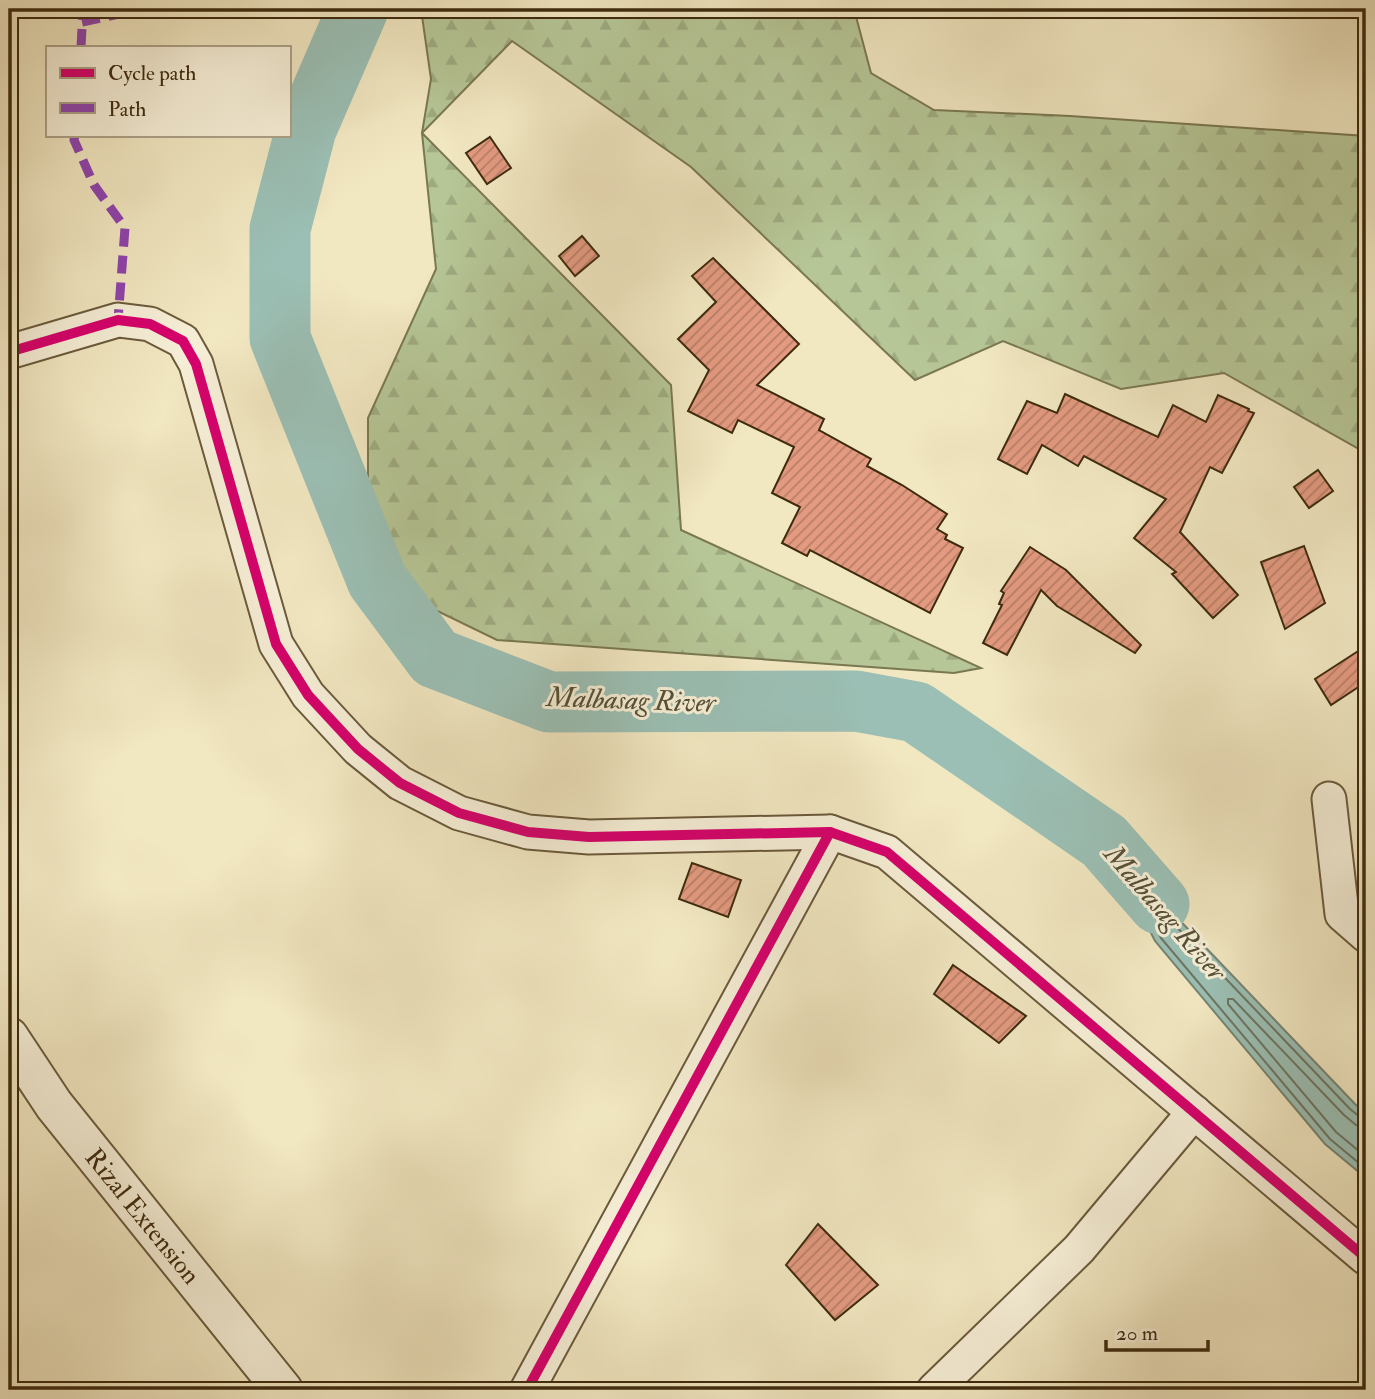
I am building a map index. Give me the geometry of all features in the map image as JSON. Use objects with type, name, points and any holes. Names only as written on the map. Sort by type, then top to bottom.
[{"type":"street","points":[[9,352],[118,320],[150,324],[183,341],[197,365],[276,644],[308,695],[358,749],[400,783],[459,813],[528,832],[589,837],[830,832],[887,852],[1366,1258]]},
{"type":"street","points":[[1329,799],[1342,914],[1366,935]]},
{"type":"street","points":[[527,1390],[830,832]]},
{"type":"street","name":"Rizal Extension","points":[[9,1038],[54,1105],[283,1390]]},
{"type":"street","points":[[934,1390],[1079,1249],[1194,1112]]},
{"type":"green space","points":[[421,9],[854,9],[871,73],[934,110],[1070,116],[1366,136],[1366,453],[1224,373],[1121,389],[1003,341],[915,380],[691,167],[512,41],[422,133],[431,79]]},
{"type":"green space","points":[[422,133],[671,385],[681,530],[981,668],[954,673],[497,640],[429,607],[381,537],[368,496],[368,418],[436,269]]},
{"type":"water","points":[[1104,841],[1366,1113],[1366,1178],[1325,1144],[1155,941]]},
{"type":"building","points":[[490,137],[511,168],[487,184],[466,153]]},
{"type":"building","points":[[582,236],[599,256],[575,276],[559,256]]},
{"type":"building","points":[[713,258],[799,344],[757,385],[824,419],[819,430],[871,459],[867,466],[947,514],[937,529],[947,535],[945,539],[963,548],[930,613],[810,550],[807,556],[782,543],[800,507],[772,493],[794,447],[738,420],[732,433],[688,411],[709,370],[678,339],[716,302],[692,276]]},
{"type":"building","points":[[1065,394],[1158,437],[1173,405],[1206,422],[1218,395],[1254,413],[1222,473],[1210,467],[1180,532],[1238,595],[1213,618],[1172,574],[1176,572],[1134,538],[1166,499],[1084,456],[1078,466],[1042,445],[1027,474],[998,459],[1027,401],[1057,413]]},
{"type":"building","points":[[1318,470],[1333,491],[1309,508],[1294,487]]},
{"type":"building","points":[[1304,546],[1325,603],[1285,629],[1261,562]]},
{"type":"building","points":[[1030,547],[1066,570],[1141,645],[1135,653],[1057,606],[1041,590],[1007,655],[983,643],[1002,605],[999,604],[1004,593],[1001,591]]},
{"type":"building","points":[[1366,646],[1366,682],[1331,705],[1315,679]]},
{"type":"building","points":[[692,863],[741,880],[728,917],[679,899]]},
{"type":"building","points":[[953,965],[1026,1016],[999,1043],[934,994]]},
{"type":"building","points":[[818,1224],[878,1285],[835,1320],[786,1265]]},
{"type":"waterway","name":"Malbasag River","points":[[358,9],[306,129],[280,229],[280,338],[377,580],[435,658],[549,702],[856,701],[916,712],[1104,841],[1159,904]]},
{"type":"marked path","points":[[81,46],[83,9]]},
{"type":"marked path","points":[[82,22],[143,9]]},
{"type":"marked path","points":[[75,136],[74,140],[94,185],[125,228],[118,320]]},
{"type":"cycle path","points":[[9,352],[118,320],[150,324],[183,341],[196,364],[276,644],[308,695],[358,749],[400,783],[459,813],[528,832],[589,837],[830,832],[887,852],[1366,1258]]},
{"type":"cycle path","points":[[527,1390],[830,832]]}]
